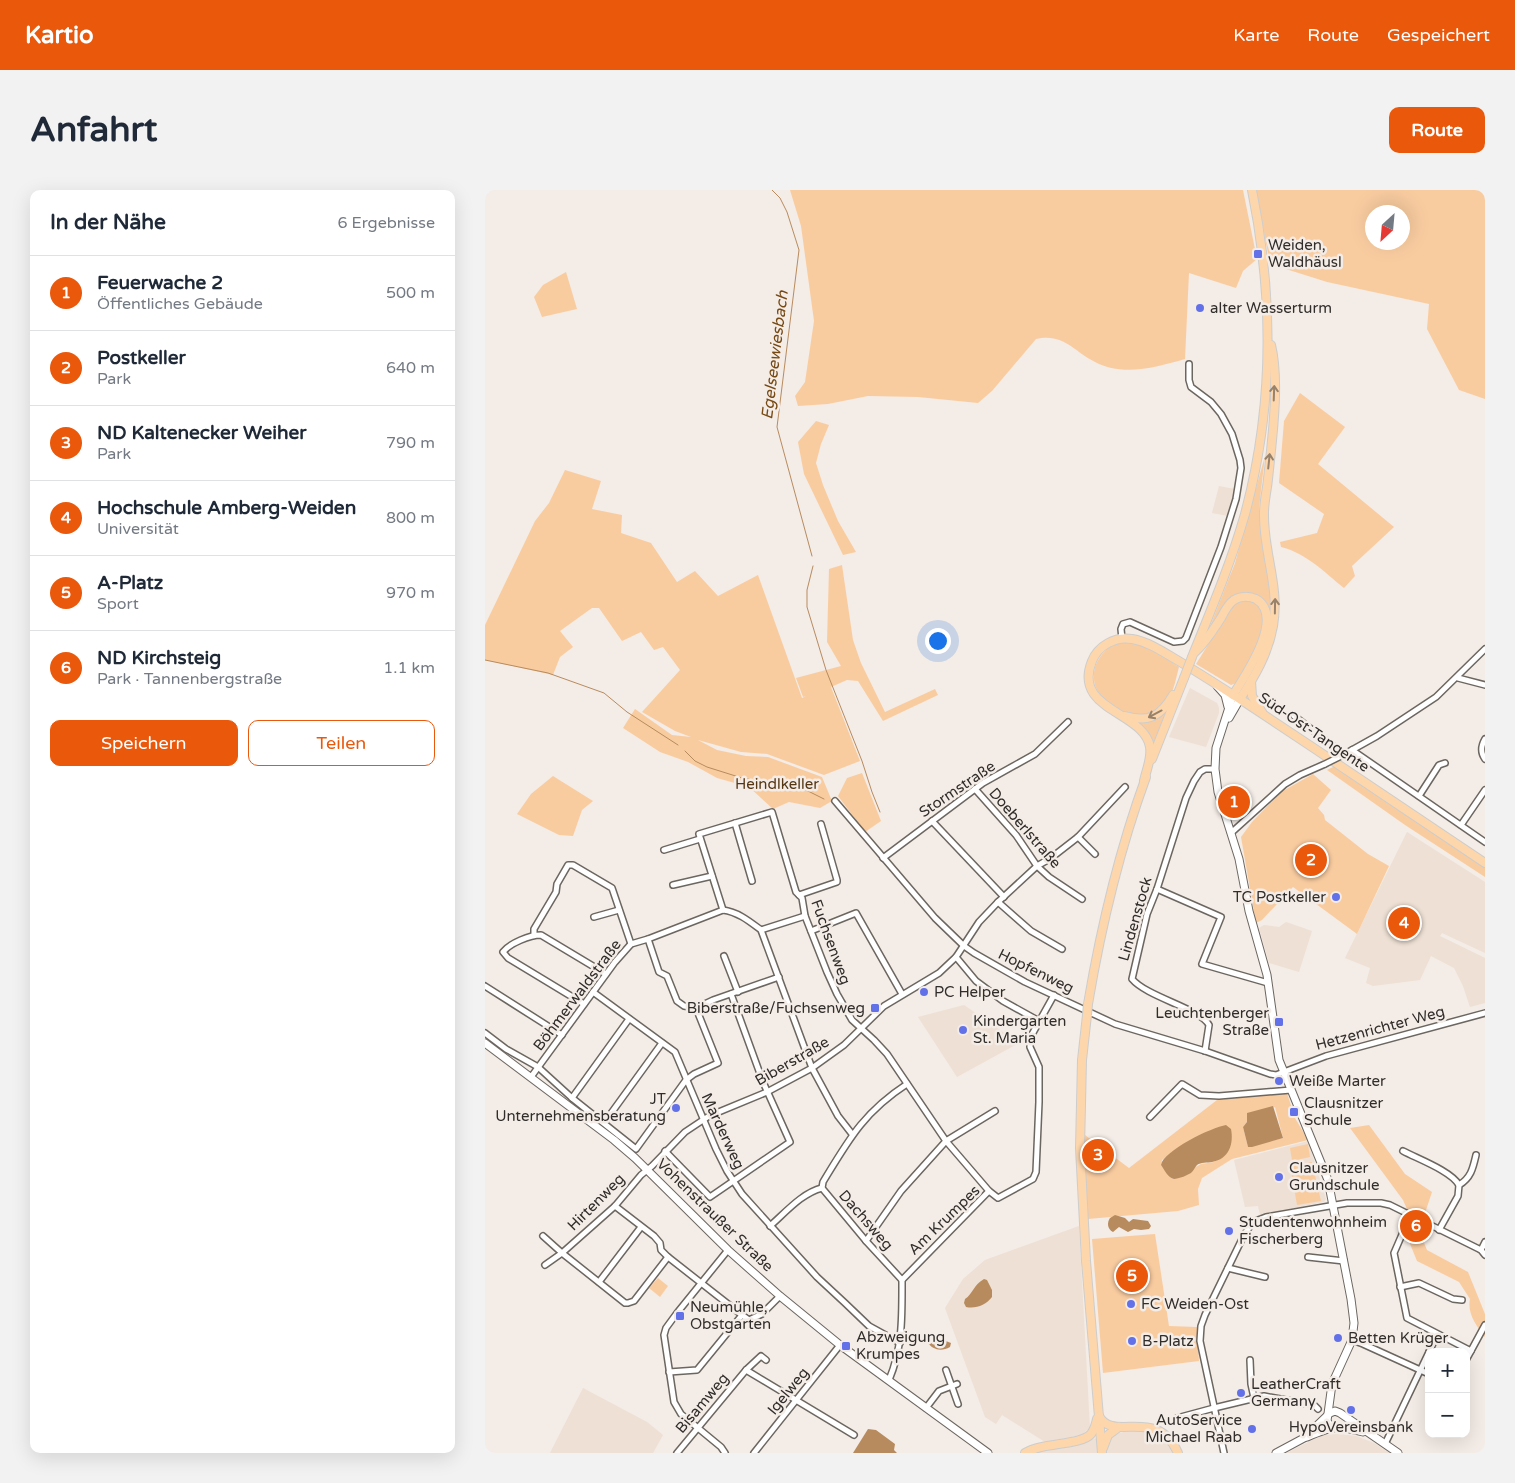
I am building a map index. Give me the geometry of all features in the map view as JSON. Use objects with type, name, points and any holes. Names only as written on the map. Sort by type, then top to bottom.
[{"type":"main road","points":[[1236,697],[1251,681],[1263,658],[1269,642],[1275,611],[1273,579],[1264,527],[1274,373],[1264,269],[1252,190]]},
{"type":"main road","points":[[1102,1452],[1079,1148],[1082,1060],[1088,1004],[1098,946],[1121,849],[1144,781],[1231,557],[1245,513],[1261,432],[1269,334]]},
{"type":"main road","points":[[1193,655],[1234,600],[1246,597],[1253,598],[1261,604],[1267,618],[1263,639],[1236,697]]},
{"type":"main road","points":[[1122,639],[1102,647],[1095,656],[1089,673],[1090,680],[1094,694],[1101,702],[1138,727],[1148,741],[1151,749],[1144,781]]},
{"type":"main road","name":"Süd-Ost-Tangente","points":[[1122,639],[1134,639],[1146,643],[1213,682],[1485,863]]},
{"type":"main road","points":[[1251,681],[1252,696],[1265,716]]},
{"type":"main road","points":[[1116,713],[1136,719],[1155,716],[1165,708],[1182,682]]},
{"type":"main road","points":[[1098,1415],[1105,1424],[1119,1427],[1142,1426],[1160,1432],[1175,1446],[1178,1453]]},
{"type":"main road","points":[[1025,1453],[1034,1448],[1082,1439],[1091,1433],[1098,1415]]},
{"type":"main road","points":[[1102,1452],[1108,1435],[1119,1427]]},
{"type":"main road","points":[[1082,1439],[1095,1442],[1102,1452]]},
{"type":"street","points":[[1122,639],[1121,629],[1125,623],[1130,622],[1174,642],[1183,641],[1186,638],[1221,547],[1236,499],[1241,468],[1232,434],[1215,407],[1191,387],[1189,364]]},
{"type":"street","points":[[1231,833],[1285,784],[1352,750],[1436,698],[1485,649]]},
{"type":"street","points":[[1457,678],[1485,685]]},
{"type":"street","points":[[1213,682],[1225,695],[1228,709]]},
{"type":"street","points":[[1236,697],[1228,709],[1216,748],[1215,769],[1218,792],[1239,859],[1249,911],[1268,983],[1277,1050],[1283,1072],[1328,1180],[1351,1299],[1354,1323],[1352,1340],[1333,1384],[1327,1423],[1331,1427]]},
{"type":"street","points":[[1220,733],[1236,697]]},
{"type":"street","points":[[1294,716],[1343,755]]},
{"type":"street","name":"Stormstraße","points":[[883,858],[975,789],[1035,754],[1068,722]]},
{"type":"street","points":[[1485,738],[1481,746],[1485,760]]},
{"type":"street","points":[[1352,750],[1485,841]]},
{"type":"street","points":[[1419,796],[1439,765],[1445,763]]},
{"type":"street","name":"Lindenstock","points":[[1205,1051],[1209,1026],[1205,1019],[1175,1005],[1132,979],[1147,914],[1157,889],[1186,798],[1197,775],[1205,770],[1215,769]]},
{"type":"street","name":"Biberstraße","points":[[649,1170],[685,1132],[703,1120],[767,1092],[812,1068],[844,1045],[884,1006],[939,973],[956,957],[979,922],[998,902],[1037,866],[1078,838],[1125,787]]},
{"type":"street","name":"Doeberlstraße","points":[[975,789],[1016,835],[1037,866],[1049,877],[1082,899]]},
{"type":"street","points":[[1461,826],[1485,790]]},
{"type":"street","name":"Hopfenweg","points":[[835,801],[935,918],[964,946],[1007,973],[1115,1024],[1205,1051],[1270,1074],[1283,1072]]},
{"type":"street","name":"Fuchsenweg","points":[[700,839],[699,834],[772,812],[796,892],[802,898],[805,916],[837,994],[852,1020],[887,1054],[946,1141],[989,1191]]},
{"type":"street","points":[[932,820],[1004,897]]},
{"type":"street","points":[[735,823],[752,881]]},
{"type":"street","points":[[799,895],[837,882],[821,824]]},
{"type":"street","points":[[1078,838],[1095,854]]},
{"type":"street","points":[[664,850],[700,839],[723,910],[740,915],[761,930],[812,1068],[838,1116],[852,1134]]},
{"type":"street","points":[[534,935],[534,929],[556,892],[557,884],[568,865],[573,865],[612,888],[631,944]]},
{"type":"street","points":[[673,885],[712,876]]},
{"type":"street","points":[[1157,889],[1221,917],[1202,964],[1268,983]]},
{"type":"street","points":[[998,902],[1031,931],[1062,949]]},
{"type":"street","points":[[594,917],[619,910]]},
{"type":"street","name":"Böhmerwaldstraße","points":[[531,1077],[606,974],[631,944],[723,910]]},
{"type":"street","points":[[811,931],[856,913],[903,994]]},
{"type":"street","points":[[761,930],[805,916]]},
{"type":"street","points":[[584,1004],[508,958],[503,952],[506,948],[534,935],[541,935],[606,974]]},
{"type":"street","points":[[648,939],[659,972],[667,976],[677,1001],[684,1006],[696,1008],[713,1000],[779,977]]},
{"type":"street","points":[[724,956],[738,992]]},
{"type":"street","points":[[956,957],[976,981],[1003,1001],[1039,1021]]},
{"type":"street","points":[[485,986],[562,1035]]},
{"type":"street","name":"Marderweg","points":[[593,992],[675,1052],[703,1120],[727,1171],[749,1204],[817,1277],[869,1326],[900,1344]]},
{"type":"street","points":[[665,1151],[710,1197],[790,1142],[767,1092],[731,994]]},
{"type":"street","name":"Am Krumpes","points":[[902,1280],[989,1191],[998,1198],[1033,1179],[1036,1172],[1039,1067],[1030,1048],[1030,1038],[1055,995]]},
{"type":"street","points":[[485,1033],[506,1049],[538,1067],[572,1098],[636,1149],[686,1080],[694,1074],[719,1063],[696,1008]]},
{"type":"street","name":"Hetzenrichter Weg","points":[[1283,1072],[1326,1056],[1485,1013]]},
{"type":"street","points":[[572,1098],[629,1019]]},
{"type":"street","name":"Vohenstraußer Straße","points":[[485,1043],[614,1140],[649,1170],[728,1250],[780,1296],[841,1345],[988,1453]]},
{"type":"street","points":[[604,1123],[662,1043]]},
{"type":"street","name":"Dachsweg","points":[[902,1280],[866,1241],[822,1188],[823,1182],[852,1134],[887,1097],[907,1084]]},
{"type":"street","points":[[1151,1117],[1181,1084],[1200,1095],[1219,1096],[1291,1090]]},
{"type":"street","points":[[866,1241],[901,1191],[946,1141],[995,1111]]},
{"type":"street","points":[[1403,1151],[1449,1175],[1459,1186],[1458,1196],[1439,1230]]},
{"type":"street","points":[[1459,1186],[1465,1182],[1471,1173],[1476,1155]]},
{"type":"street","name":"Hirtenweg","points":[[545,1265],[562,1253],[615,1206],[641,1175],[649,1170]]},
{"type":"street","points":[[770,1226],[813,1190],[822,1188]]},
{"type":"street","points":[[1224,1453],[1200,1341],[1201,1326],[1244,1235],[1253,1222],[1266,1217],[1347,1203],[1381,1203],[1390,1205],[1483,1253],[1485,1242]]},
{"type":"street","points":[[615,1206],[641,1228],[654,1236],[660,1243],[661,1250],[668,1257],[749,1320],[762,1314],[780,1296]]},
{"type":"street","points":[[1410,1216],[1394,1253],[1407,1318],[1471,1351],[1485,1325]]},
{"type":"street","points":[[599,1282],[641,1228]]},
{"type":"street","points":[[543,1236],[625,1303],[634,1301],[668,1257]]},
{"type":"street","points":[[725,1453],[721,1447],[681,1414],[673,1402],[664,1339],[666,1328],[728,1250]]},
{"type":"street","points":[[1308,1257],[1344,1262]]},
{"type":"street","points":[[1228,1268],[1265,1277]]},
{"type":"street","points":[[889,1380],[897,1362],[900,1344],[902,1280]]},
{"type":"street","points":[[1400,1287],[1419,1283],[1453,1299],[1462,1300]]},
{"type":"street","points":[[669,1372],[697,1370],[742,1315]]},
{"type":"street","points":[[1431,1348],[1437,1335]]},
{"type":"street","points":[[1352,1340],[1425,1372]]},
{"type":"street","name":"Igelweg","points":[[754,1453],[841,1345]]},
{"type":"street","name":"Bisamweg","points":[[677,1453],[759,1354],[767,1360]]},
{"type":"street","points":[[1251,1360],[1251,1384],[1254,1398]]},
{"type":"street","points":[[1385,1444],[1425,1360]]},
{"type":"street","name":"Bisamweg","points":[[746,1370],[854,1436]]},
{"type":"street","points":[[946,1370],[954,1385],[958,1404]]},
{"type":"street","points":[[926,1408],[939,1391],[954,1385]]},
{"type":"street","points":[[1177,1418],[1264,1396],[1314,1405],[1318,1409]]},
{"type":"street","points":[[1331,1396],[1343,1420],[1340,1426]]},
{"type":"street","points":[[1304,1438],[1328,1415],[1335,1411],[1398,1453]]},
{"type":"street","points":[[1276,1453],[1304,1438],[1331,1427],[1340,1426],[1368,1433]]},
{"type":"shaded area","points":[[1219,486],[1235,489],[1228,516],[1212,513]]},
{"type":"shaded area","points":[[1190,688],[1217,703],[1219,708],[1219,713],[1206,747],[1169,737]]},
{"type":"shaded area","points":[[1407,832],[1485,882],[1485,953],[1442,933],[1440,936],[1485,958],[1485,1003],[1470,1007],[1454,968],[1431,956],[1420,980],[1373,986],[1366,983],[1370,968],[1345,958]]},
{"type":"shaded area","points":[[1286,922],[1312,931],[1299,972],[1269,963],[1259,928],[1264,925],[1279,927]]},
{"type":"shaded area","name":"Kindergarten St. Maria","points":[[964,1005],[1019,1043],[957,1077],[918,1017]]},
{"type":"shaded area","points":[[1273,1106],[1283,1138],[1248,1147],[1243,1127],[1247,1122],[1247,1113]]},
{"type":"shaded area","points":[[1226,1125],[1231,1129],[1232,1140],[1229,1150],[1223,1158],[1199,1164],[1191,1173],[1181,1178],[1174,1179],[1168,1175],[1161,1165],[1170,1153],[1189,1140]]},
{"type":"shaded area","name":"Clausnitzer Grundschule","points":[[1308,1141],[1326,1199],[1324,1202],[1260,1215],[1258,1206],[1245,1207],[1234,1160]]},
{"type":"shaded area","points":[[1115,1215],[1125,1218],[1129,1222],[1133,1219],[1148,1221],[1151,1226],[1149,1229],[1134,1229],[1128,1232],[1119,1227],[1113,1232],[1108,1223],[1110,1218]]},
{"type":"shaded area","points":[[1079,1226],[1090,1428],[1081,1435],[1045,1442],[1002,1415],[996,1424],[985,1417],[945,1308],[963,1279],[985,1260]]},
{"type":"shaded area","points":[[984,1279],[987,1280],[992,1290],[992,1297],[981,1306],[966,1307],[965,1299]]},
{"type":"shaded area","points":[[938,1338],[951,1343],[950,1347],[937,1349],[927,1342],[930,1339]]},
{"type":"shaded area","points":[[583,1388],[647,1422],[663,1435],[653,1453],[550,1453]]},
{"type":"shaded area","points":[[1140,1428],[1158,1433],[1173,1448],[1174,1453],[1028,1453],[1036,1449]]},
{"type":"shaded area","points":[[868,1429],[876,1430],[895,1444],[894,1450],[897,1453],[853,1453]]},
{"type":"shaded area","points":[[1323,1435],[1356,1436],[1374,1443],[1390,1453],[1286,1453]]},
{"type":"green space","points":[[790,190],[1243,190],[1257,259],[1243,271],[1236,288],[1189,273],[1185,359],[1140,369],[1117,369],[1106,367],[1087,358],[1061,341],[1046,338],[1036,339],[992,391],[978,403],[918,397],[868,396],[828,404],[798,406],[795,396],[805,382],[814,321],[801,226]]},
{"type":"green space","points":[[1256,190],[1485,190],[1485,399],[1459,390],[1427,329],[1429,304],[1327,282],[1270,264]]},
{"type":"green space","points":[[566,272],[577,309],[542,317],[534,297],[543,285]]},
{"type":"green space","points":[[1300,393],[1345,427],[1318,464],[1394,527],[1352,566],[1355,576],[1344,588],[1307,558],[1281,547],[1280,542],[1317,533],[1324,514],[1279,483],[1284,421]]},
{"type":"green space","points":[[816,421],[829,425],[816,463],[838,521],[856,552],[843,555],[804,474],[798,442]]},
{"type":"green space","points":[[1265,456],[1259,508],[1272,609],[1265,649],[1246,684],[1244,683],[1270,617],[1264,602],[1257,597],[1241,595],[1205,639],[1235,563]]},
{"type":"green space","name":"Heindlkeller","points":[[565,470],[601,481],[592,509],[622,515],[621,533],[651,543],[677,582],[695,571],[718,596],[758,575],[802,698],[806,696],[803,697],[796,678],[841,666],[827,642],[829,569],[842,565],[853,640],[861,663],[885,712],[935,689],[938,695],[883,721],[858,681],[847,680],[831,687],[860,761],[824,775],[767,754],[741,752],[698,740],[717,750],[746,756],[768,757],[822,777],[832,801],[820,808],[789,802],[773,809],[749,787],[717,778],[688,762],[660,752],[623,728],[635,709],[672,735],[691,737],[675,731],[642,712],[680,670],[663,647],[654,650],[641,632],[622,641],[599,608],[592,608],[560,631],[573,647],[560,657],[553,675],[485,660],[485,625],[535,521],[549,503]]},
{"type":"green space","points":[[1242,599],[1248,599],[1259,604],[1265,618],[1260,643],[1239,682],[1231,685],[1196,664],[1234,603]]},
{"type":"green space","points":[[1121,641],[1145,646],[1179,667],[1175,684],[1168,700],[1157,711],[1147,716],[1130,714],[1114,707],[1101,696],[1094,682],[1095,667],[1098,660],[1114,644]]},
{"type":"green space","points":[[1170,707],[1153,753],[1152,742],[1133,720]]},
{"type":"green space","points":[[1335,766],[1485,868],[1485,877],[1405,825],[1327,770]]},
{"type":"green space","points":[[862,773],[881,821],[865,832],[838,796],[847,778]]},
{"type":"green space","points":[[1313,774],[1331,790],[1318,808],[1324,815],[1325,820],[1368,854],[1389,866],[1357,934],[1293,887],[1262,920],[1256,923],[1241,837],[1252,822],[1281,792]]},
{"type":"green space","points":[[553,776],[593,801],[582,810],[573,836],[559,835],[517,814],[531,794]]},
{"type":"green space","points":[[1287,1093],[1295,1118],[1308,1140],[1232,1159],[1202,1178],[1198,1189],[1199,1205],[1178,1211],[1088,1219],[1081,1132],[1129,1168],[1217,1100]],"holes":[[[1275,1107],[1283,1138],[1248,1147],[1243,1127],[1247,1122],[1247,1114]],[[1176,1149],[1226,1154],[1214,1162],[1201,1164],[1174,1179],[1171,1178],[1161,1165],[1162,1160]]]},
{"type":"green space","points":[[1369,1125],[1405,1174],[1432,1192],[1420,1233],[1427,1250],[1468,1272],[1485,1314],[1485,1337],[1473,1319],[1469,1304],[1470,1299],[1459,1282],[1417,1261],[1408,1239],[1411,1218],[1403,1200],[1350,1128]]},
{"type":"green space","points":[[1308,1144],[1310,1157],[1292,1161],[1290,1148]]},
{"type":"green space","points":[[1312,1162],[1321,1201],[1297,1205],[1290,1165]]},
{"type":"green space","name":"FC Weiden-Ost","points":[[1155,1234],[1169,1326],[1197,1327],[1199,1361],[1103,1373],[1092,1239]]},
{"type":"green space","points":[[658,1278],[668,1286],[660,1297],[649,1288]]},
{"type":"waterway","name":"Egelseewiesbach","points":[[772,190],[780,198],[787,212],[799,250],[777,427],[812,556]]},
{"type":"waterway","name":"Egelseewiesbach","points":[[813,566],[807,590],[807,607],[826,670],[880,812]]},
{"type":"waterway","points":[[485,660],[548,673],[604,693],[627,712],[678,745]]},
{"type":"waterway","points":[[685,751],[695,761],[707,767],[742,778],[759,781],[786,780],[824,799]]},
{"type":"place","name":"Weiden, Waldhäusl","points":[[1258,254]]},
{"type":"place","name":"alter Wasserturm","points":[[1200,308]]},
{"type":"place","name":"Feuerwache 2","points":[[1234,802]]},
{"type":"place","name":"Postkeller","points":[[1311,860]]},
{"type":"place","name":"TC Postkeller","points":[[1336,897]]},
{"type":"place","name":"Hochschule Amberg-Weiden","points":[[1404,923]]},
{"type":"place","name":"PC Helper","points":[[924,992]]},
{"type":"place","name":"Biberstraße/Fuchsenweg","points":[[875,1008]]},
{"type":"place","name":"Leuchtenberger Straße","points":[[1279,1022]]},
{"type":"place","name":"Kindergarten St. Maria","points":[[963,1030]]},
{"type":"place","name":"Weiße Marter","points":[[1279,1081]]},
{"type":"place","name":"JT Unternehmensberatung","points":[[676,1108]]},
{"type":"place","name":"Clausnitzer Schule","points":[[1294,1112]]},
{"type":"place","name":"ND Kaltenecker Weiher","points":[[1098,1155]]},
{"type":"place","name":"Clausnitzer Grundschule","points":[[1279,1177]]},
{"type":"place","name":"ND Kirchsteig","points":[[1416,1226]]},
{"type":"place","name":"Studentenwohnheim Fischerberg","points":[[1229,1231]]},
{"type":"place","name":"A-Platz","points":[[1132,1276]]},
{"type":"place","name":"FC Weiden-Ost","points":[[1131,1304]]},
{"type":"place","name":"Neumühle, Obstgarten","points":[[680,1316]]},
{"type":"place","name":"Betten Krüger","points":[[1338,1338]]},
{"type":"place","name":"B-Platz","points":[[1132,1341]]},
{"type":"place","name":"Abzweigung Krumpes","points":[[846,1346]]},
{"type":"place","name":"LeatherCraft Germany","points":[[1241,1393]]},
{"type":"place","name":"HypoVereinsbank","points":[[1351,1410]]},
{"type":"place","name":"AutoService Michael Raab","points":[[1252,1429]]}]
